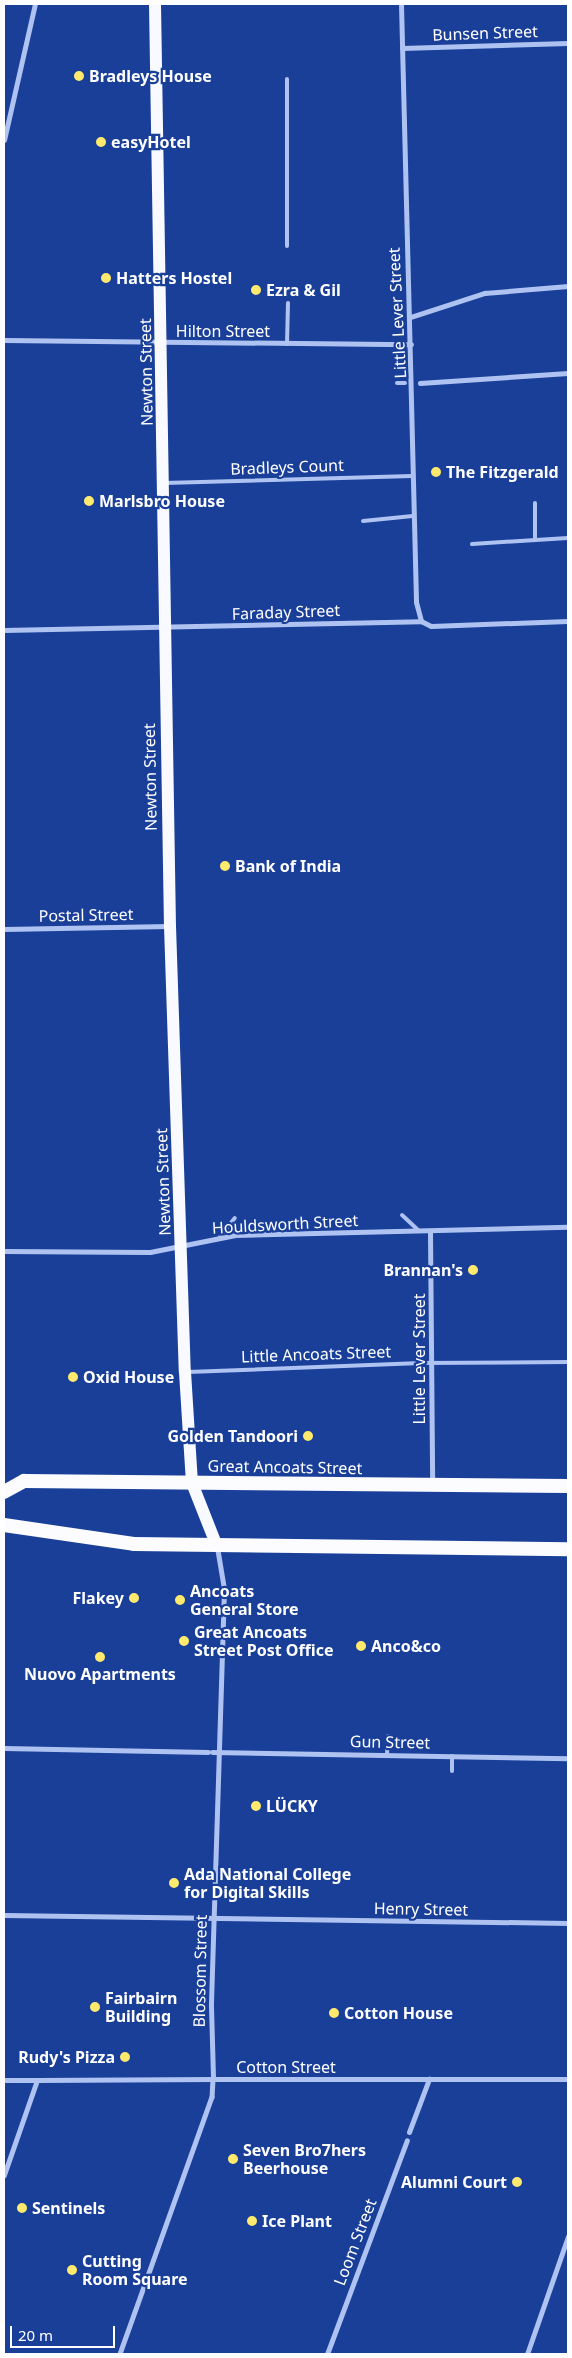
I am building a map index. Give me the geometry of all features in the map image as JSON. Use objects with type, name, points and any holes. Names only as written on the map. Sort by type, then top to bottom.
[{"type":"highway","name":"Great Ancoats Street","points":[[4,1492],[24,1482],[432,1487],[568,1486]]},
{"type":"highway","points":[[4,1525],[134,1544],[568,1549]]},
{"type":"main road","name":"Newton Street","points":[[156,4],[163,344],[164,628],[170,926],[186,1372],[192,1483],[216,1544]]},
{"type":"street","points":[[4,140],[35,4]]},
{"type":"street","name":"Little Lever Street","points":[[401,4],[406,260],[412,344],[413,516],[416,602],[422,621]]},
{"type":"street","name":"Bunsen Street","points":[[402,48],[568,43]]},
{"type":"street","points":[[410,317],[485,293],[568,286]]},
{"type":"street","name":"Hilton Street","points":[[4,340],[163,344],[412,344]]},
{"type":"street","points":[[420,383],[568,373]]},
{"type":"street","points":[[397,383],[405,383]]},
{"type":"street","name":"Faraday Street","points":[[4,630],[422,621],[431,626],[568,621]]},
{"type":"street","name":"Postal Street","points":[[4,929],[170,926]]},
{"type":"street","name":"Houldsworth Street","points":[[4,1251],[150,1252],[181,1243],[220,1237],[568,1227]]},
{"type":"street","name":"Little Lever Street","points":[[430,1232],[432,1487]]},
{"type":"street","name":"Blossom Street","points":[[120,2354],[212,2097],[213,1752],[224,1589],[216,1544]]},
{"type":"street","name":"Gun Street","points":[[4,1748],[568,1758]]},
{"type":"street","name":"Henry Street","points":[[4,1915],[568,1923]]},
{"type":"street","points":[[409,2132],[429,2079]]},
{"type":"street","name":"Cotton Street","points":[[4,2080],[568,2080]]},
{"type":"street","points":[[4,2175],[37,2080]]},
{"type":"street","name":"Loom Street","points":[[327,2354],[406,2140]]},
{"type":"street","points":[[527,2354],[568,2236]]},
{"type":"lane","points":[[287,78],[287,246]]},
{"type":"lane","points":[[287,344],[288,303]]},
{"type":"lane","name":"Bradleys Count","points":[[163,483],[412,476]]},
{"type":"lane","points":[[535,503],[535,539]]},
{"type":"lane","points":[[363,521],[413,516]]},
{"type":"lane","points":[[472,544],[568,538]]},
{"type":"lane","points":[[402,1216],[419,1232]]},
{"type":"lane","points":[[220,1237],[235,1218]]},
{"type":"lane","name":"Little Ancoats Street","points":[[186,1372],[432,1363],[568,1362]]},
{"type":"lane","points":[[388,1736],[388,1755]]},
{"type":"lane","points":[[452,1756],[452,1771]]},
{"type":"place","name":"Bradleys House","points":[[79,76]]},
{"type":"place","name":"easyHotel","points":[[101,142]]},
{"type":"place","name":"Hatters Hostel","points":[[106,278]]},
{"type":"place","name":"Ezra & Gil","points":[[256,290]]},
{"type":"place","name":"The Fitzgerald","points":[[436,472]]},
{"type":"place","name":"Marlsbro House","points":[[89,501]]},
{"type":"place","name":"Bank of India","points":[[225,866]]},
{"type":"place","name":"Brannan's","points":[[473,1270]]},
{"type":"place","name":"Oxid House","points":[[73,1377]]},
{"type":"place","name":"Golden Tandoori","points":[[308,1436]]},
{"type":"place","name":"Flakey","points":[[134,1598]]},
{"type":"place","name":"Ancoats General Store","points":[[180,1600]]},
{"type":"place","name":"Great Ancoats Street Post Office","points":[[184,1641]]},
{"type":"place","name":"Anco&co","points":[[361,1646]]},
{"type":"place","name":"Nuovo Apartments","points":[[100,1657]]},
{"type":"place","name":"LÜCKY","points":[[256,1806]]},
{"type":"place","name":"Ada National College for Digital Skills","points":[[174,1883]]},
{"type":"place","name":"Fairbairn Building","points":[[95,2007]]},
{"type":"place","name":"Cotton House","points":[[334,2013]]},
{"type":"place","name":"Rudy's Pizza","points":[[125,2057]]},
{"type":"place","name":"Seven Bro7hers Beerhouse","points":[[233,2159]]},
{"type":"place","name":"Alumni Court","points":[[517,2182]]},
{"type":"place","name":"Sentinels","points":[[22,2208]]},
{"type":"place","name":"Ice Plant","points":[[252,2221]]},
{"type":"place","name":"Cutting Room Square","points":[[72,2270]]}]
